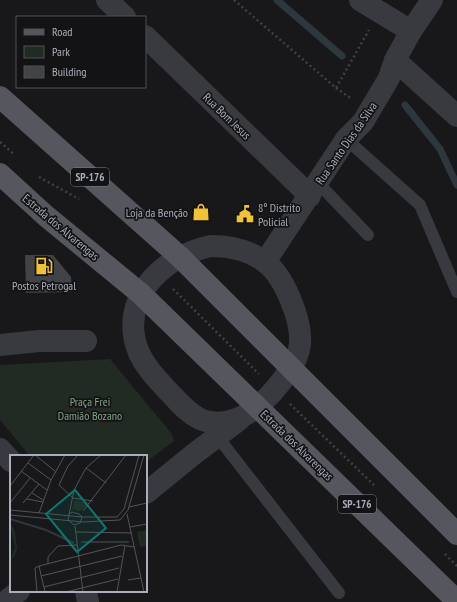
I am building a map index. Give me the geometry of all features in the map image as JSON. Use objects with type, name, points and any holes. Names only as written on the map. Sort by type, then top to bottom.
[{"type":"main road","name":"SP-176","points":[[0,97],[180,257],[457,534]]},
{"type":"main road","name":"Estrada dos Alvarengas","points":[[0,174],[46,216],[141,294],[249,412],[457,601]]},
{"type":"street","points":[[107,0],[124,16]]},
{"type":"street","points":[[360,0],[412,31]]},
{"type":"street","name":"Rua Santo Dias da Silva","points":[[265,262],[314,190],[346,139],[363,122],[412,31],[432,0]]},
{"type":"street","name":"Rua Bom Jesus","points":[[146,37],[314,190]]},
{"type":"street","points":[[392,69],[457,116]]},
{"type":"street","name":"Estrada dos Alvarengas","points":[[224,246],[246,250],[265,262],[282,282],[297,322],[300,344],[291,367],[275,389],[249,412],[228,422],[211,422],[189,412],[151,373],[139,353],[135,337],[133,321],[135,306],[141,294],[157,274],[180,257],[201,248],[224,246]]},
{"type":"street","points":[[0,345],[39,341],[86,342]]},
{"type":"street","points":[[189,412],[196,426],[197,436],[194,454]]},
{"type":"street","points":[[147,492],[249,412]]},
{"type":"street","points":[[0,449],[10,460]]},
{"type":"street","points":[[5,602],[19,592]]},
{"type":"street","points":[[86,592],[88,602]]},
{"type":"lane","points":[[346,139],[420,205],[457,292]]},
{"type":"lane","points":[[314,190],[368,235]]},
{"type":"lane","points":[[217,436],[339,593]]},
{"type":"path","points":[[234,0],[336,88],[380,12]]},
{"type":"path","points":[[0,142],[17,157]]},
{"type":"path","points":[[34,172],[39,178],[81,200]]},
{"type":"path","points":[[157,274],[377,489]]},
{"type":"path","points":[[440,549],[457,566]]},
{"type":"green space","name":"Praça Frei Damião Bozano","points":[[110,359],[172,434],[174,441],[147,461],[147,455],[29,455],[0,420],[0,365]]},
{"type":"building","name":"Postos Petrogal","points":[[25,255],[53,255],[71,277],[72,292],[26,293]]},
{"type":"waterway","points":[[277,0],[342,56]]},
{"type":"waterway","points":[[405,105],[440,149],[457,185]]},
{"type":"place","name":"Loja da Benção","points":[[201,212]]},
{"type":"place","name":"8º Distrito Policial","points":[[245,214]]},
{"type":"place","name":"Postos Petrogal","points":[[44,266]]}]
